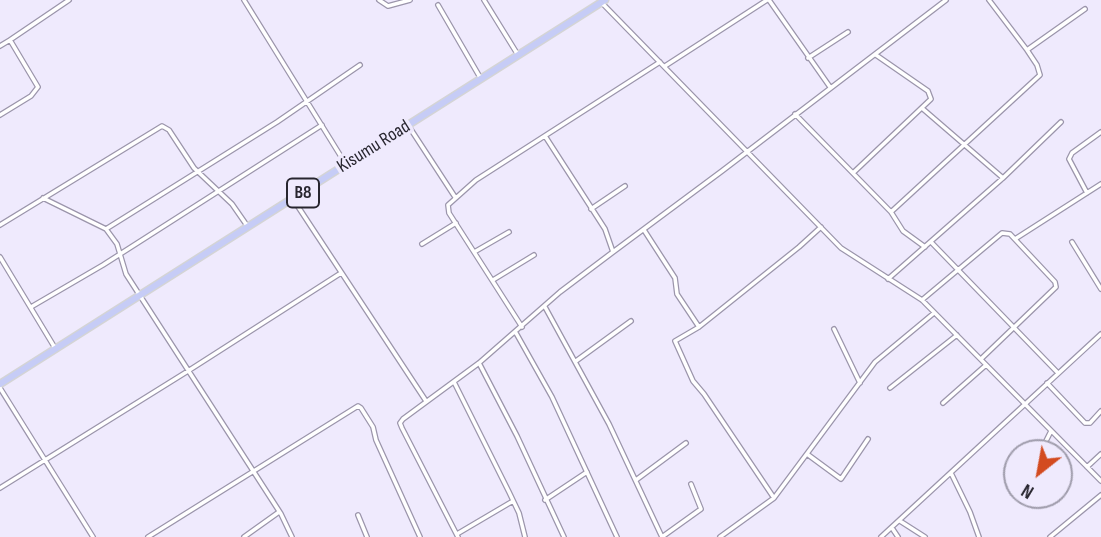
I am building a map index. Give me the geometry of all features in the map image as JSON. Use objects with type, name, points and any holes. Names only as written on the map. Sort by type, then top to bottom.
[{"type":"highway","name":"Kisumu Road","points":[[0,386],[55,348],[603,1]]},
{"type":"street","points":[[0,46],[69,0]]},
{"type":"street","points":[[244,0],[346,165]]},
{"type":"street","points":[[379,0],[384,5],[392,6],[410,0]]},
{"type":"street","points":[[484,0],[518,56]]},
{"type":"street","points":[[665,66],[768,0],[830,88]]},
{"type":"street","points":[[513,501],[457,536],[401,425],[403,419],[479,363],[612,252],[722,172],[946,0]]},
{"type":"street","points":[[891,212],[1040,75],[1027,50],[989,0]]},
{"type":"street","points":[[603,1],[846,253],[922,300],[1101,481]]},
{"type":"street","points":[[439,5],[481,79]]},
{"type":"street","points":[[1027,50],[1085,9]]},
{"type":"street","points":[[808,58],[848,32]]},
{"type":"street","points":[[0,115],[31,96],[38,87],[10,40]]},
{"type":"street","points":[[853,173],[930,102],[931,95],[875,54]]},
{"type":"street","points":[[522,327],[448,210],[448,205],[455,197],[545,136],[660,62]]},
{"type":"street","points":[[106,229],[307,102],[360,65]]},
{"type":"street","points":[[922,109],[1003,178]]},
{"type":"street","points":[[795,114],[891,212],[903,232],[925,247]]},
{"type":"street","points":[[888,279],[1003,178],[1061,122]]},
{"type":"street","points":[[31,307],[119,255],[321,125]]},
{"type":"street","points":[[408,125],[455,197]]},
{"type":"street","points":[[0,225],[160,126],[169,130],[198,172],[236,208],[248,227]]},
{"type":"street","points":[[1087,193],[1069,159],[1072,153],[1101,132]]},
{"type":"street","points":[[545,136],[605,229],[612,252]]},
{"type":"street","points":[[1015,239],[1101,184]]},
{"type":"street","points":[[591,209],[625,186]]},
{"type":"street","points":[[43,198],[106,229],[117,244],[126,274],[280,511],[292,537]]},
{"type":"street","points":[[293,199],[426,401]]},
{"type":"street","points":[[422,244],[456,223]]},
{"type":"street","points":[[774,498],[686,369],[675,341],[699,327],[821,227]]},
{"type":"street","points":[[643,229],[675,278],[677,294],[699,327]]},
{"type":"street","points":[[475,251],[509,232]]},
{"type":"street","points":[[922,300],[1002,233],[1007,232],[1015,239],[1056,284],[1055,289],[981,359]]},
{"type":"street","points":[[931,242],[1058,373]]},
{"type":"street","points":[[1072,242],[1101,289]]},
{"type":"street","points":[[494,280],[534,255]]},
{"type":"street","points":[[0,257],[55,348]]},
{"type":"street","points":[[0,488],[188,372],[341,273]]},
{"type":"street","points":[[545,307],[576,361],[662,537],[701,509],[691,484]]},
{"type":"street","points":[[720,537],[774,498],[881,356],[934,313]]},
{"type":"street","points":[[576,361],[631,321]]},
{"type":"street","points":[[834,329],[860,383]]},
{"type":"street","points":[[516,333],[552,397],[617,537]]},
{"type":"street","points":[[881,537],[1101,334]]},
{"type":"street","points":[[890,388],[957,335]]},
{"type":"street","points":[[479,363],[517,436],[564,537]]},
{"type":"street","points":[[943,402],[986,365]]},
{"type":"street","points":[[454,382],[513,501],[525,537]]},
{"type":"street","points":[[1047,383],[1085,423],[1090,422],[1101,411]]},
{"type":"street","points":[[0,386],[93,537]]},
{"type":"street","points":[[148,537],[360,406],[373,427],[376,440],[421,537]]},
{"type":"street","points":[[1047,439],[1052,430]]},
{"type":"street","points":[[807,454],[841,479],[868,439]]},
{"type":"street","points":[[636,480],[686,443]]},
{"type":"street","points":[[1087,467],[1101,454]]},
{"type":"street","points":[[545,500],[587,472]]},
{"type":"street","points":[[951,473],[979,537]]},
{"type":"street","points":[[1050,537],[1101,495]]},
{"type":"street","points":[[244,537],[280,511]]},
{"type":"street","points":[[358,515],[367,537]]},
{"type":"street","points":[[900,521],[925,537]]},
{"type":"street","points":[[732,528],[736,537]]},
{"type":"street","points":[[892,528],[898,537]]}]
